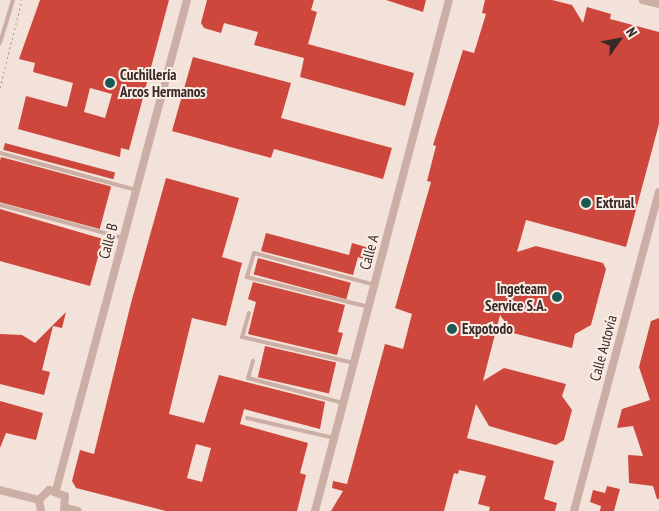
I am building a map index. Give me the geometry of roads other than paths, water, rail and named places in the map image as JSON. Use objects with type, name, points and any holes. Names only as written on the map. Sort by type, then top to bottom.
[{"type":"street","name":"Calle B","points":[[56,490],[187,0]]},
{"type":"street","name":"Calle A","points":[[315,511],[449,0]]},
{"type":"street","points":[[642,0],[659,4]]},
{"type":"street","name":"Calle Autovía","points":[[574,511],[659,192]]},
{"type":"street","points":[[0,490],[39,500]]},
{"type":"street","points":[[41,511],[39,500],[45,492],[56,490],[65,496],[65,509],[78,511]]},
{"type":"lane","points":[[0,43],[13,0]]},
{"type":"lane","points":[[0,153],[136,190]]},
{"type":"lane","points":[[0,205],[123,238]]},
{"type":"lane","points":[[368,307],[247,278],[254,253],[375,285]]},
{"type":"lane","points":[[249,313],[242,337],[354,363]]},
{"type":"lane","points":[[253,361],[248,378],[344,403]]},
{"type":"lane","points":[[247,418],[334,438]]},
{"type":"place","name":"Cuchillería Arcos Hermanos","points":[[110,83]]},
{"type":"place","name":"Extrual","points":[[586,203]]},
{"type":"place","name":"Ingeteam Service S.A.","points":[[557,297]]},
{"type":"place","name":"Expotodo","points":[[452,329]]}]
